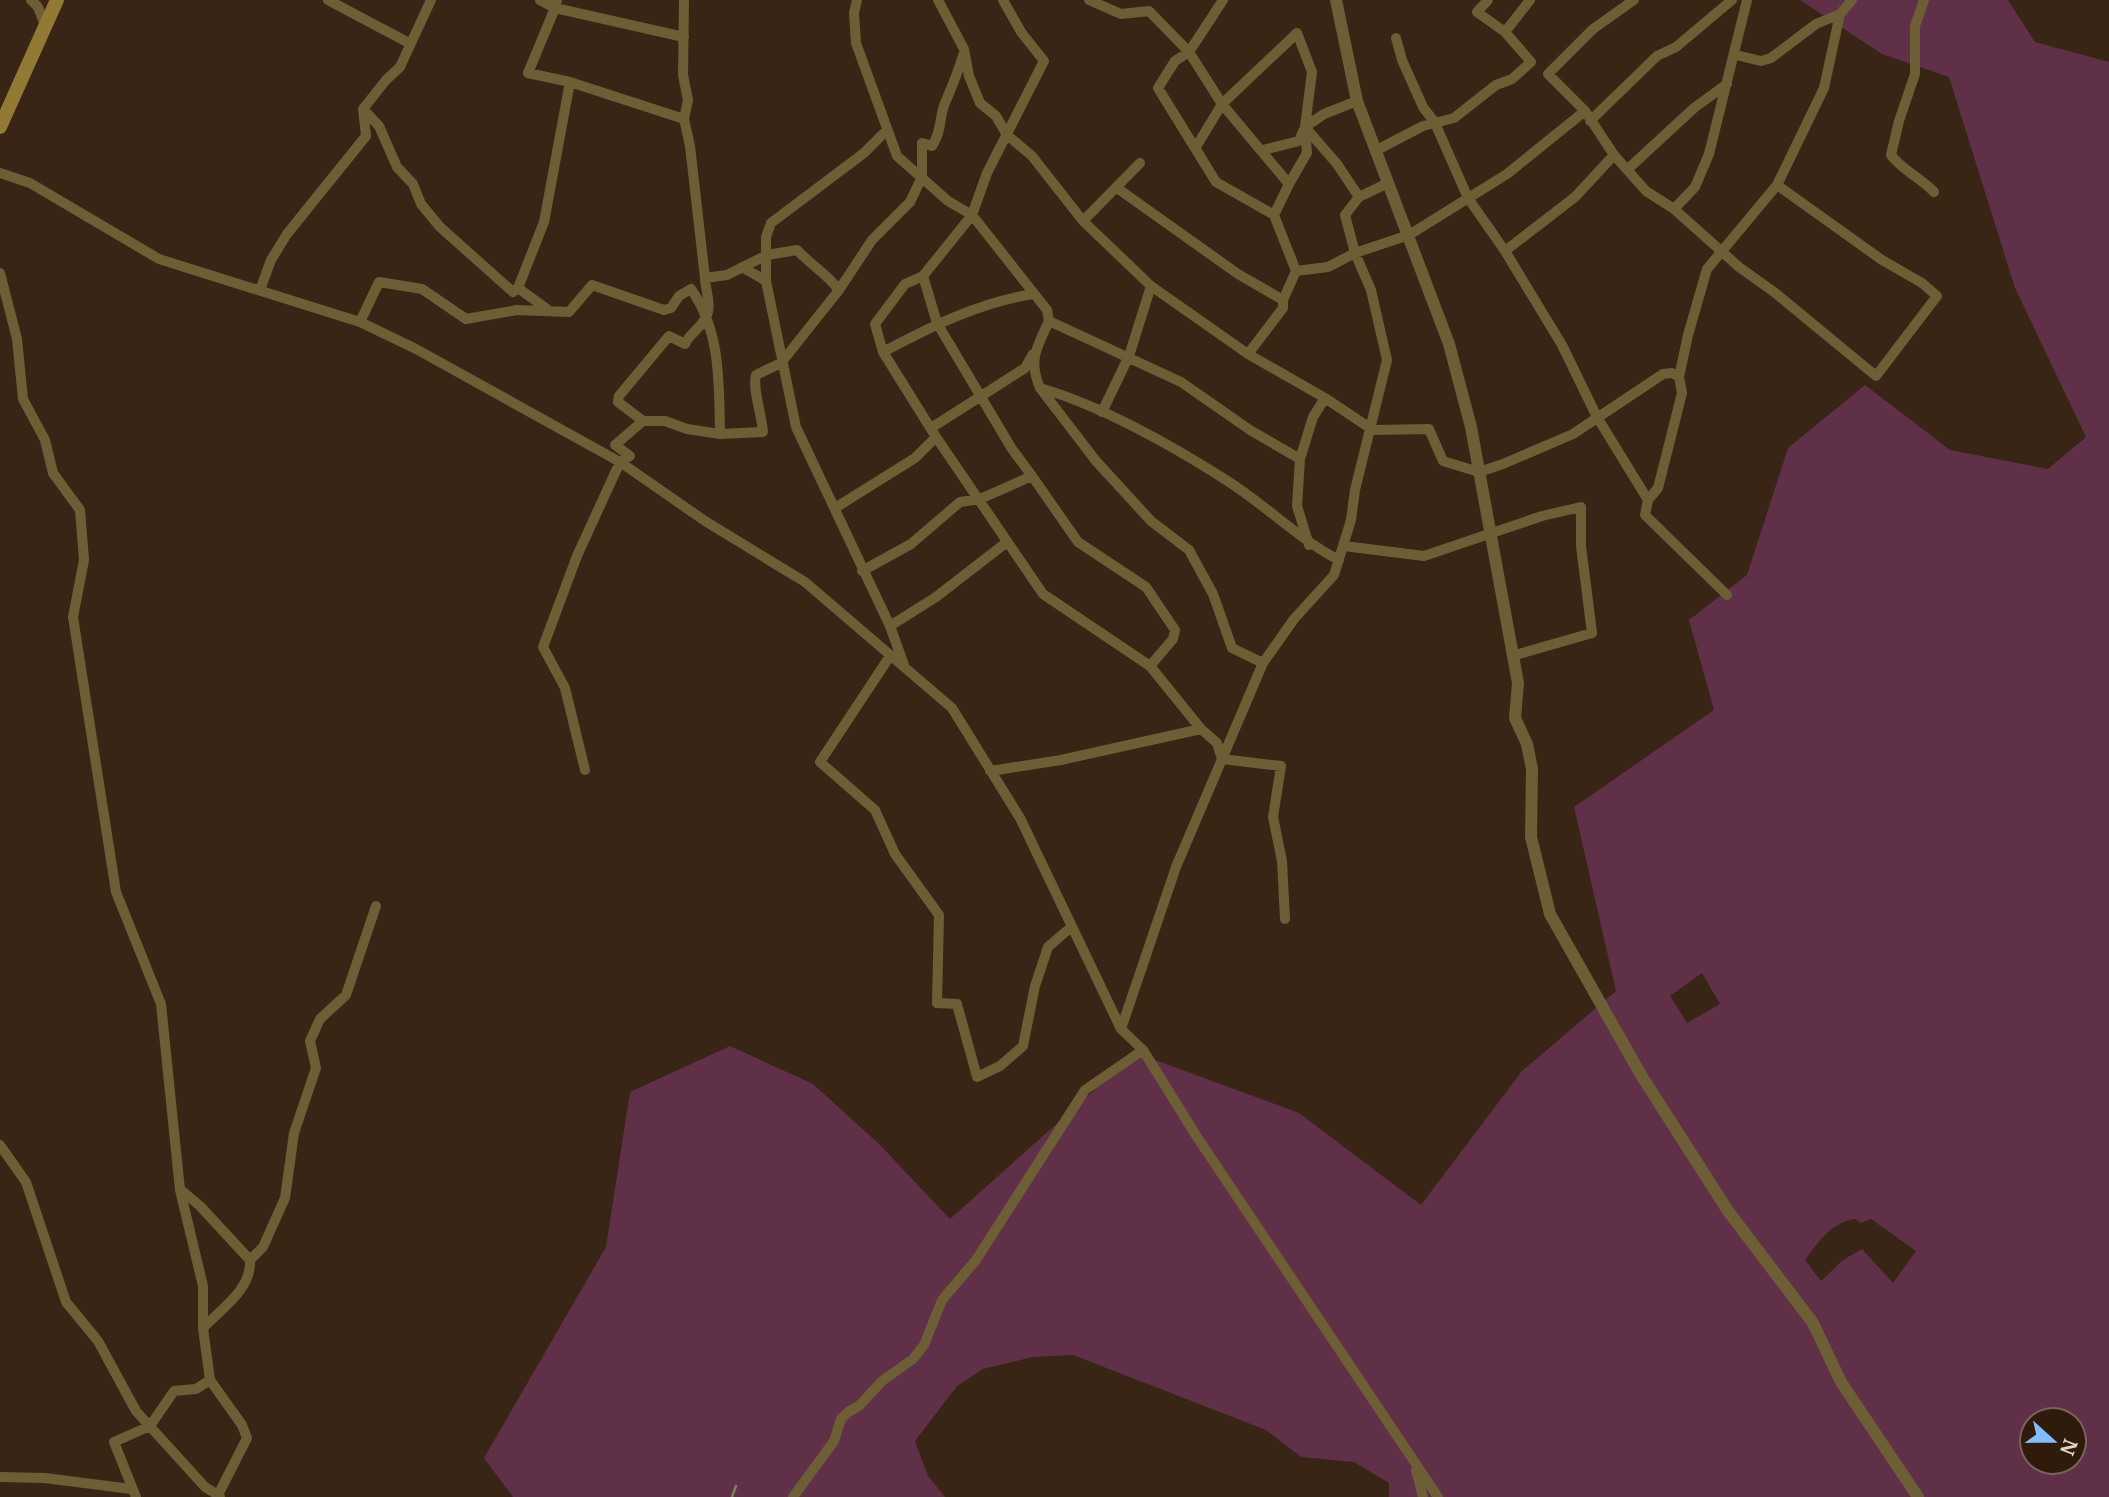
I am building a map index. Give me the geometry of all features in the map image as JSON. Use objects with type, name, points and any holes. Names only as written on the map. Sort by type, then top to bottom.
[{"type":"main road","points":[[0,127],[57,0]]},
{"type":"street","points":[[31,0],[45,26]]},
{"type":"street","points":[[328,0],[409,43]]},
{"type":"street","points":[[260,290],[271,260],[287,234],[366,136],[363,109],[400,67],[431,0]]},
{"type":"street","points":[[540,0],[684,37]]},
{"type":"street","points":[[684,0],[683,75],[688,100],[684,119],[690,146],[709,312],[685,344],[669,336],[619,397],[618,402],[643,421],[665,421],[687,429],[720,434],[763,432],[761,405],[754,380],[756,375],[781,363],[839,290],[872,240],[910,202],[922,177],[922,143],[932,146],[939,137],[945,102],[952,93],[964,49]]},
{"type":"street","points":[[835,508],[915,458],[933,432],[1025,369],[1049,321],[1047,310],[972,215],[948,201],[897,156],[856,43],[854,13],[858,0]]},
{"type":"street","points":[[938,0],[964,49],[969,76],[981,103],[996,116],[1007,135],[1032,156],[1083,221],[1151,286],[1248,354],[1325,398],[1373,430],[1429,429],[1443,461],[1479,472],[1573,435],[1663,374],[1672,373],[1679,377]]},
{"type":"street","points":[[1003,0],[1021,32],[1044,61],[983,184],[972,215],[923,276],[905,284],[875,324],[883,352],[933,432],[1043,594],[1150,666],[1201,729],[1217,743],[1222,759]]},
{"type":"street","points":[[1089,0],[1121,14],[1149,11]]},
{"type":"street","points":[[1144,0],[1149,11],[1189,52],[1222,104],[1263,150],[1281,178],[1289,184]]},
{"type":"street","points":[[1223,0],[1189,52],[1175,61],[1158,88],[1184,135],[1196,147],[1200,160],[1216,182],[1274,215],[1296,271],[1283,300],[1283,308],[1248,354]]},
{"type":"street","points":[[1376,151],[1400,136],[1454,118],[1496,85],[1512,79],[1531,62],[1505,32],[1477,12],[1488,0]]},
{"type":"street","points":[[1505,32],[1530,0]]},
{"type":"street","points":[[1634,0],[1593,29],[1548,74],[1588,116],[1614,155],[1646,191],[1674,209],[1723,253],[1876,376],[1937,296],[1922,283],[1882,260],[1777,185]]},
{"type":"street","points":[[1296,271],[1328,267],[1355,253],[1409,235],[1507,174],[1588,116],[1657,56],[1676,47],[1732,0]]},
{"type":"street","points":[[1674,209],[1696,187],[1705,165],[1737,55],[1748,0]]},
{"type":"street","points":[[1737,55],[1761,61],[1771,58],[1816,24],[1840,13],[1852,0]]},
{"type":"street","points":[[1924,0],[1916,26],[1915,74],[1891,155],[1898,164],[1922,179],[1934,192]]},
{"type":"street","points":[[1339,1],[1357,101],[1449,344],[1479,472],[1518,683],[1515,718],[1527,744],[1532,769],[1531,837],[1550,915],[1641,1074],[1728,1211],[1814,1323],[1848,1392],[1918,1497]]},
{"type":"street","points":[[556,4],[528,74],[570,82],[684,119]]},
{"type":"street","points":[[1727,595],[1645,515],[1648,500],[1658,488],[1682,393],[1679,377],[1707,269],[1777,185],[1824,88],[1840,13]]},
{"type":"street","points":[[1196,147],[1222,104],[1297,33],[1312,72],[1305,127],[1307,153],[1274,215]]},
{"type":"street","points":[[1396,38],[1402,60],[1423,107],[1435,123],[1468,198],[1505,251],[1562,345],[1597,417],[1648,500]]},
{"type":"street","points":[[363,109],[379,126],[397,167],[412,184],[421,204],[440,228],[513,292],[518,288],[544,222],[570,82]]},
{"type":"street","points":[[1628,169],[1694,107],[1727,84]]},
{"type":"street","points":[[1263,150],[1299,141],[1305,127],[1324,114],[1357,101]]},
{"type":"street","points":[[1305,127],[1337,164],[1359,197]]},
{"type":"street","points":[[887,130],[863,153],[771,223],[766,237],[766,281],[796,427],[862,571],[901,648],[904,665]]},
{"type":"street","points":[[1505,251],[1575,197],[1614,155]]},
{"type":"street","points":[[1083,221],[1140,163]]},
{"type":"street","points":[[0,173],[30,183],[159,259],[360,322],[620,462],[705,521],[805,582],[952,708],[1020,818],[1070,928],[1121,1029],[1143,1050],[1197,1137],[1283,1260],[1438,1497]]},
{"type":"street","points":[[1121,1029],[1176,867],[1263,663],[1294,619],[1334,575],[1344,546],[1355,490],[1373,430],[1388,360],[1371,290],[1355,253],[1345,215],[1359,197],[1388,183]]},
{"type":"street","points":[[1117,188],[1238,274],[1283,300]]},
{"type":"street","points":[[705,278],[727,275],[767,255],[797,250],[811,265],[830,277],[839,290]]},
{"type":"street","points":[[742,267],[766,281]]},
{"type":"street","points":[[0,273],[17,339],[23,399],[45,440],[54,473],[80,510],[84,559],[73,617],[116,892],[160,1004],[180,1190],[203,1286],[202,1328],[210,1380],[242,1425],[247,1438],[219,1496],[205,1487],[136,1411],[99,1341],[66,1302],[26,1182],[0,1145]]},
{"type":"street","points":[[923,276],[937,323],[981,397],[1078,542],[1146,587],[1175,630],[1173,639],[1150,666]]},
{"type":"street","points":[[360,322],[379,282],[422,289],[466,319],[548,309],[569,312],[592,285],[664,310],[671,308],[679,296],[691,289],[701,303],[704,319],[716,346],[720,434]]},
{"type":"street","points":[[1102,412],[1129,355],[1151,286]]},
{"type":"street","points":[[518,288],[548,309]]},
{"type":"street","points":[[883,352],[937,323],[992,301],[1033,294]]},
{"type":"street","points":[[1049,321],[1129,355],[1181,382],[1250,430],[1300,460]]},
{"type":"street","points":[[1035,351],[1033,371],[1040,387],[1097,461],[1150,522],[1189,550],[1213,594],[1232,648],[1263,663]]},
{"type":"street","points":[[1040,387],[1074,397],[1226,480],[1276,515],[1309,545],[1339,560]]},
{"type":"street","points":[[1309,545],[1297,506],[1300,460],[1313,417],[1325,398]]},
{"type":"street","points":[[585,770],[565,688],[543,647],[577,556],[620,462],[630,456],[615,445],[643,421]]},
{"type":"street","points":[[862,571],[911,544],[960,502],[980,499],[1032,476]]},
{"type":"street","points":[[1344,546],[1424,556],[1542,516],[1581,507],[1581,546],[1592,633],[1512,656]]},
{"type":"street","points":[[890,625],[936,597],[1007,542]]},
{"type":"street","points":[[890,656],[820,762],[875,810],[895,854],[939,915],[937,1003],[957,1004],[977,1077],[1000,1066],[1023,1046],[1035,986],[1048,947],[1070,928]]},
{"type":"street","points":[[990,771],[1087,755],[1201,729]]},
{"type":"street","points":[[1222,759],[1281,766],[1273,817],[1282,861],[1285,919]]},
{"type":"street","points":[[250,1260],[263,1247],[285,1198],[294,1133],[316,1068],[310,1041],[320,1019],[346,995],[376,906]]},
{"type":"street","points":[[793,1497],[834,1441],[848,1412],[859,1406],[882,1381],[913,1359],[924,1345],[942,1300],[976,1260],[1085,1090],[1143,1050]]},
{"type":"street","points":[[180,1190],[200,1206],[250,1260],[251,1270],[244,1286],[202,1328]]},
{"type":"street","points":[[134,1493],[114,1442],[150,1426],[174,1391],[196,1390],[210,1380]]},
{"type":"street","points":[[1413,1459],[1423,1497]]},
{"type":"street","points":[[0,1477],[45,1478],[134,1493]]},
{"type":"shaded area","points":[[1800,0],[2008,0],[2035,42],[2109,62],[2109,1497],[1389,1497],[1389,1483],[1354,1462],[1301,1457],[1266,1430],[1073,1355],[1033,1357],[983,1369],[957,1386],[915,1441],[928,1476],[945,1497],[513,1497],[484,1458],[606,1247],[630,1092],[730,1046],[813,1084],[879,1144],[950,1219],[1136,1053],[1299,1113],[1421,1205],[1522,1071],[1616,991],[1574,807],[1714,710],[1689,620],[1747,575],[1788,448],[1865,385],[1950,450],[2048,469],[2086,437],[2015,288],[1949,77],[1882,54]],"holes":[[[1702,973],[1720,1004],[1687,1023],[1670,996]],[[1855,1219],[1861,1223],[1871,1219],[1916,1251],[1893,1283],[1862,1249],[1843,1260],[1821,1281],[1805,1260],[1832,1229]]]},
{"type":"waterway","points":[[732,1497],[736,1486]]}]
